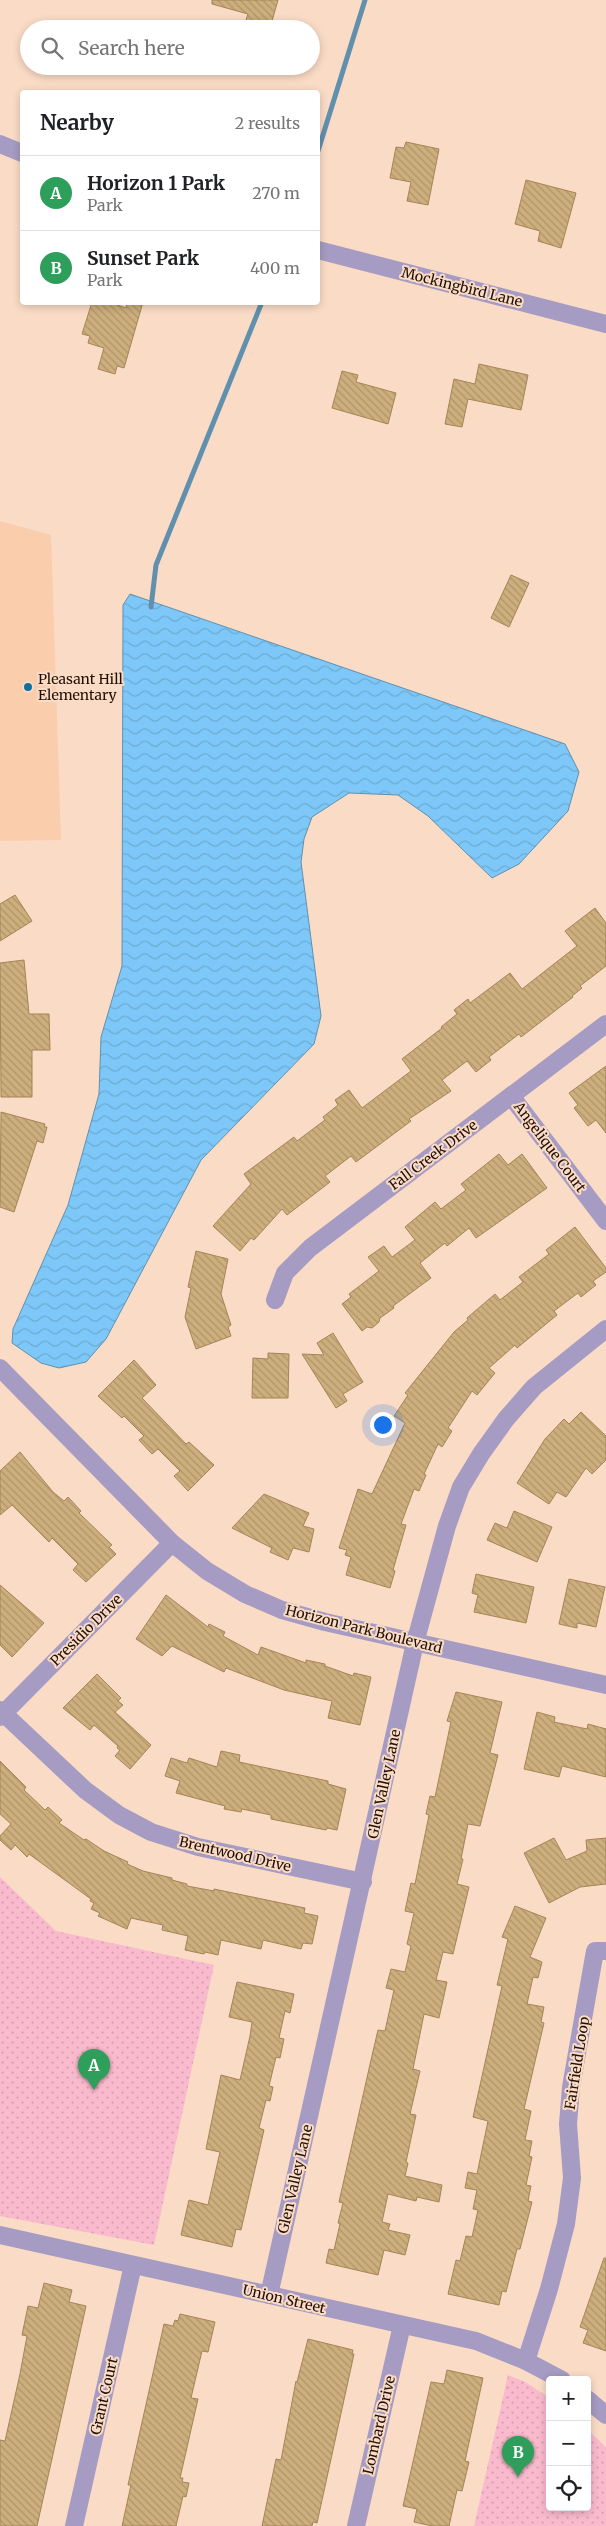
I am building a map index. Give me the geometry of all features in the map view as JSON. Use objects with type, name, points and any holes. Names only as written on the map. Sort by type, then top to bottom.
[{"type":"street","points":[[0,144],[20,152]]},
{"type":"street","name":"Mockingbird Lane","points":[[320,251],[606,324]]},
{"type":"street","name":"Fall Creek Drive","points":[[276,1300],[286,1273],[310,1248],[606,1024]]},
{"type":"street","name":"Angelique Court","points":[[512,1096],[606,1221]]},
{"type":"street","name":"Glen Valley Lane","points":[[269,2295],[415,1643],[447,1526],[461,1487],[481,1454],[506,1419],[534,1387],[606,1329]]},
{"type":"street","name":"Horizon Park Boulevard","points":[[0,1368],[172,1543],[222,1580],[245,1594],[282,1610],[415,1643],[606,1685]]},
{"type":"street","name":"Presidio Drive","points":[[1,1714],[172,1543]]},
{"type":"street","name":"Brentwood Drive","points":[[1,1714],[85,1790],[119,1815],[151,1832],[198,1847],[363,1882]]},
{"type":"street","name":"Fairfield Loop","points":[[526,2361],[549,2289],[566,2224],[572,2178],[568,2124],[571,2087],[596,1951],[606,1950]]},
{"type":"street","name":"Union Street","points":[[0,2236],[476,2341],[526,2361],[554,2376]]},
{"type":"street","name":"Grant Court","points":[[74,2526],[133,2265]]},
{"type":"street","name":"Lombard Drive","points":[[356,2526],[402,2325]]},
{"type":"street","points":[[591,2402],[606,2415]]},
{"type":"shaded area","name":"Pleasant Hill Elementary","points":[[0,521],[51,535],[61,840],[0,841]]},
{"type":"shaded area","points":[[0,1877],[56,1931],[214,1965],[154,2245],[0,2216]]},
{"type":"shaded area","points":[[508,2375],[525,2382],[546,2395],[546,2511],[591,2511],[591,2433],[606,2447],[606,2526],[474,2526]]},
{"type":"water","points":[[130,594],[565,744],[579,772],[568,811],[519,864],[492,878],[428,816],[398,795],[349,793],[312,817],[304,839],[301,862],[321,1016],[314,1044],[201,1160],[106,1339],[86,1362],[59,1368],[41,1363],[12,1343],[13,1329],[68,1205],[99,1094],[101,1037],[122,966],[123,605]]},
{"type":"building","points":[[212,0],[278,0],[272,20],[246,20],[248,14],[212,4]]},
{"type":"building","points":[[406,142],[439,149],[428,205],[407,201],[411,182],[390,178],[396,147],[404,148]]},
{"type":"building","points":[[526,180],[576,193],[561,248],[538,241],[540,231],[515,224]]},
{"type":"building","points":[[91,305],[118,305],[126,308],[126,305],[142,305],[124,368],[117,366],[115,374],[98,369],[104,348],[88,343],[90,336],[82,334]]},
{"type":"building","points":[[479,364],[528,375],[521,410],[468,399],[462,427],[445,424],[454,379],[475,384]]},
{"type":"building","points":[[342,371],[358,375],[356,382],[396,393],[388,424],[332,408]]},
{"type":"building","points":[[511,575],[529,583],[509,627],[491,618]]},
{"type":"building","points":[[15,895],[32,921],[0,941],[0,904]]},
{"type":"building","points":[[595,908],[606,923],[606,966],[580,986],[582,988],[573,997],[521,1037],[519,1034],[489,1057],[491,1060],[476,1072],[467,1061],[442,1080],[451,1091],[409,1119],[411,1121],[356,1162],[351,1156],[325,1176],[330,1182],[287,1215],[282,1209],[254,1240],[251,1238],[240,1251],[213,1226],[251,1184],[244,1174],[294,1137],[297,1141],[325,1120],[323,1117],[338,1105],[335,1100],[349,1090],[362,1108],[411,1071],[402,1059],[442,1028],[457,1014],[454,1010],[468,999],[470,1003],[510,973],[522,989],[577,946],[565,931]]},
{"type":"building","points":[[24,960],[29,1014],[49,1014],[50,1050],[32,1050],[32,1097],[1,1097],[0,963]]},
{"type":"building","points":[[606,1066],[606,1133],[596,1120],[588,1126],[574,1108],[578,1105],[569,1093]]},
{"type":"building","points":[[1,1112],[45,1124],[44,1127],[47,1127],[43,1143],[37,1141],[14,1212],[0,1207]]},
{"type":"building","points":[[499,1154],[508,1165],[522,1154],[547,1188],[476,1238],[469,1228],[447,1246],[445,1243],[420,1263],[431,1278],[393,1306],[394,1308],[380,1318],[379,1322],[372,1328],[367,1327],[362,1331],[342,1304],[351,1297],[349,1294],[379,1271],[368,1257],[384,1246],[392,1257],[415,1240],[405,1227],[435,1202],[441,1209],[466,1190],[461,1184]]},
{"type":"building","points":[[575,1227],[606,1268],[606,1272],[593,1281],[596,1285],[581,1297],[578,1293],[554,1311],[557,1315],[517,1348],[515,1345],[489,1368],[495,1373],[477,1395],[472,1391],[448,1428],[452,1431],[442,1447],[438,1444],[424,1474],[426,1475],[419,1491],[414,1489],[401,1524],[406,1525],[393,1570],[395,1571],[390,1588],[346,1575],[351,1557],[345,1555],[347,1550],[339,1548],[358,1489],[372,1494],[405,1423],[394,1416],[408,1395],[405,1393],[454,1332],[468,1320],[467,1318],[495,1294],[500,1300],[523,1282],[519,1277],[549,1254],[546,1250]]},
{"type":"building","points":[[196,1251],[228,1259],[221,1294],[231,1325],[228,1327],[231,1336],[196,1349],[185,1317],[191,1288],[188,1287]]},
{"type":"building","points":[[333,1333],[363,1382],[343,1394],[347,1401],[336,1408],[302,1354],[324,1355],[317,1343]]},
{"type":"building","points":[[268,1353],[289,1354],[288,1398],[252,1398],[253,1358],[268,1359]]},
{"type":"building","points":[[134,1360],[156,1385],[142,1398],[186,1444],[189,1442],[214,1465],[188,1491],[174,1476],[180,1471],[158,1449],[152,1454],[139,1440],[144,1436],[124,1416],[122,1418],[98,1396]]},
{"type":"building","points":[[581,1412],[606,1436],[606,1460],[592,1474],[586,1468],[566,1497],[557,1492],[549,1504],[517,1483],[545,1439],[564,1419],[569,1424]]},
{"type":"building","points":[[20,1452],[53,1492],[64,1501],[68,1497],[81,1511],[79,1513],[112,1545],[109,1547],[116,1554],[86,1582],[73,1570],[78,1564],[52,1538],[49,1542],[12,1505],[0,1515],[0,1471]]},
{"type":"building","points":[[264,1494],[309,1513],[303,1526],[314,1529],[309,1552],[293,1548],[288,1560],[270,1552],[272,1548],[232,1528]]},
{"type":"building","points":[[514,1511],[552,1527],[537,1562],[487,1540],[495,1523],[507,1528]]},
{"type":"building","points":[[476,1574],[534,1587],[526,1623],[474,1612],[478,1595],[472,1593]]},
{"type":"building","points":[[569,1579],[605,1587],[596,1627],[577,1623],[577,1628],[559,1624]]},
{"type":"building","points":[[0,1585],[44,1623],[12,1657],[0,1645]]},
{"type":"building","points":[[166,1595],[208,1627],[209,1624],[225,1632],[223,1636],[258,1655],[261,1647],[306,1663],[306,1660],[325,1664],[325,1666],[353,1676],[354,1673],[371,1677],[360,1725],[328,1718],[332,1701],[284,1690],[226,1668],[224,1672],[172,1646],[162,1656],[136,1639]]},
{"type":"building","points":[[97,1674],[121,1698],[118,1701],[123,1705],[115,1712],[151,1745],[130,1769],[115,1756],[120,1750],[117,1748],[118,1746],[94,1725],[90,1730],[63,1708]]},
{"type":"building","points":[[456,1692],[502,1702],[490,1753],[498,1755],[480,1826],[468,1824],[461,1859],[463,1859],[457,1884],[469,1887],[453,1954],[443,1952],[436,1980],[447,1982],[439,2018],[424,2014],[413,2069],[420,2071],[410,2114],[416,2115],[406,2162],[408,2163],[405,2176],[442,2185],[439,2202],[417,2197],[416,2201],[388,2194],[382,2222],[390,2224],[388,2230],[410,2235],[405,2255],[384,2250],[378,2275],[326,2263],[329,2249],[334,2250],[340,2224],[338,2223],[343,2203],[339,2202],[378,2030],[385,2031],[394,1990],[386,1988],[391,1969],[405,1972],[411,1946],[407,1944],[414,1913],[405,1911],[411,1883],[415,1884],[429,1815],[426,1814],[430,1796],[435,1797],[451,1722],[447,1721]]},
{"type":"building","points":[[537,1712],[555,1717],[554,1722],[587,1729],[588,1724],[606,1729],[606,1777],[562,1766],[559,1777],[524,1769]]},
{"type":"building","points":[[221,1751],[240,1755],[239,1762],[328,1781],[328,1784],[346,1789],[337,1830],[327,1828],[326,1830],[271,1819],[271,1815],[242,1809],[241,1812],[224,1809],[225,1806],[176,1793],[180,1781],[165,1776],[171,1758],[187,1763],[189,1758],[217,1767]]},
{"type":"building","points":[[0,1761],[26,1787],[24,1790],[45,1810],[48,1807],[62,1820],[59,1823],[84,1840],[86,1839],[104,1851],[128,1862],[127,1864],[143,1871],[172,1878],[172,1880],[187,1884],[187,1886],[214,1891],[214,1889],[305,1908],[304,1913],[318,1916],[312,1944],[303,1943],[301,1949],[263,1940],[261,1949],[221,1940],[218,1955],[205,1952],[204,1954],[185,1950],[188,1936],[162,1930],[163,1925],[131,1918],[127,1929],[98,1916],[100,1913],[91,1909],[94,1903],[90,1901],[91,1899],[29,1854],[27,1857],[15,1845],[11,1850],[0,1840],[0,1836],[11,1824],[0,1814]]},
{"type":"building","points":[[554,1838],[566,1860],[587,1851],[586,1840],[606,1838],[606,1884],[580,1887],[549,1903],[524,1853]]},
{"type":"building","points":[[515,1906],[546,1918],[530,1957],[542,1962],[538,1978],[533,1977],[527,2004],[544,2007],[541,2022],[544,2023],[524,2109],[531,2111],[525,2140],[532,2141],[529,2156],[532,2157],[526,2185],[531,2186],[528,2201],[532,2202],[520,2249],[517,2249],[506,2292],[502,2291],[499,2305],[448,2294],[456,2260],[460,2261],[466,2236],[472,2237],[478,2210],[473,2209],[477,2190],[465,2188],[468,2172],[477,2174],[488,2121],[473,2117],[502,1986],[497,1985],[508,1939],[502,1937]]},
{"type":"building","points":[[237,1982],[294,1994],[290,2013],[285,2011],[279,2038],[284,2039],[280,2058],[276,2057],[269,2086],[273,2087],[270,2101],[266,2100],[259,2128],[264,2130],[241,2230],[236,2229],[232,2247],[181,2235],[189,2200],[208,2205],[220,2152],[206,2149],[221,2075],[240,2080],[250,2036],[252,2022],[229,2017]]},
{"type":"building","points":[[604,2258],[606,2258],[606,2351],[583,2343],[588,2330],[580,2327]]},
{"type":"building","points":[[44,2283],[72,2290],[69,2302],[86,2306],[37,2526],[0,2526],[0,2440],[5,2441],[20,2374],[27,2336],[22,2335],[28,2306],[38,2308]]},
{"type":"building","points":[[180,2314],[215,2322],[208,2352],[202,2351],[191,2398],[198,2399],[180,2478],[183,2478],[182,2482],[189,2483],[186,2497],[183,2496],[176,2526],[122,2526],[131,2485],[128,2485],[164,2324],[173,2326],[175,2320],[178,2321]]},
{"type":"building","points":[[308,2339],[353,2350],[352,2354],[354,2354],[317,2523],[313,2522],[312,2526],[262,2526],[276,2459],[281,2460],[296,2381]]},
{"type":"building","points":[[447,2370],[483,2378],[465,2461],[469,2462],[462,2491],[457,2490],[449,2526],[432,2526],[414,2522],[417,2509],[403,2506],[431,2382],[444,2384]]},
{"type":"waterway","points":[[320,145],[365,0]]},
{"type":"waterway","points":[[151,607],[156,565],[261,305]]},
{"type":"place","name":"Pleasant Hill Elementary","points":[[28,687]]},
{"type":"place","name":"Horizon 1 Park","points":[[94,2090]]},
{"type":"place","name":"Sunset Park","points":[[518,2477]]}]
